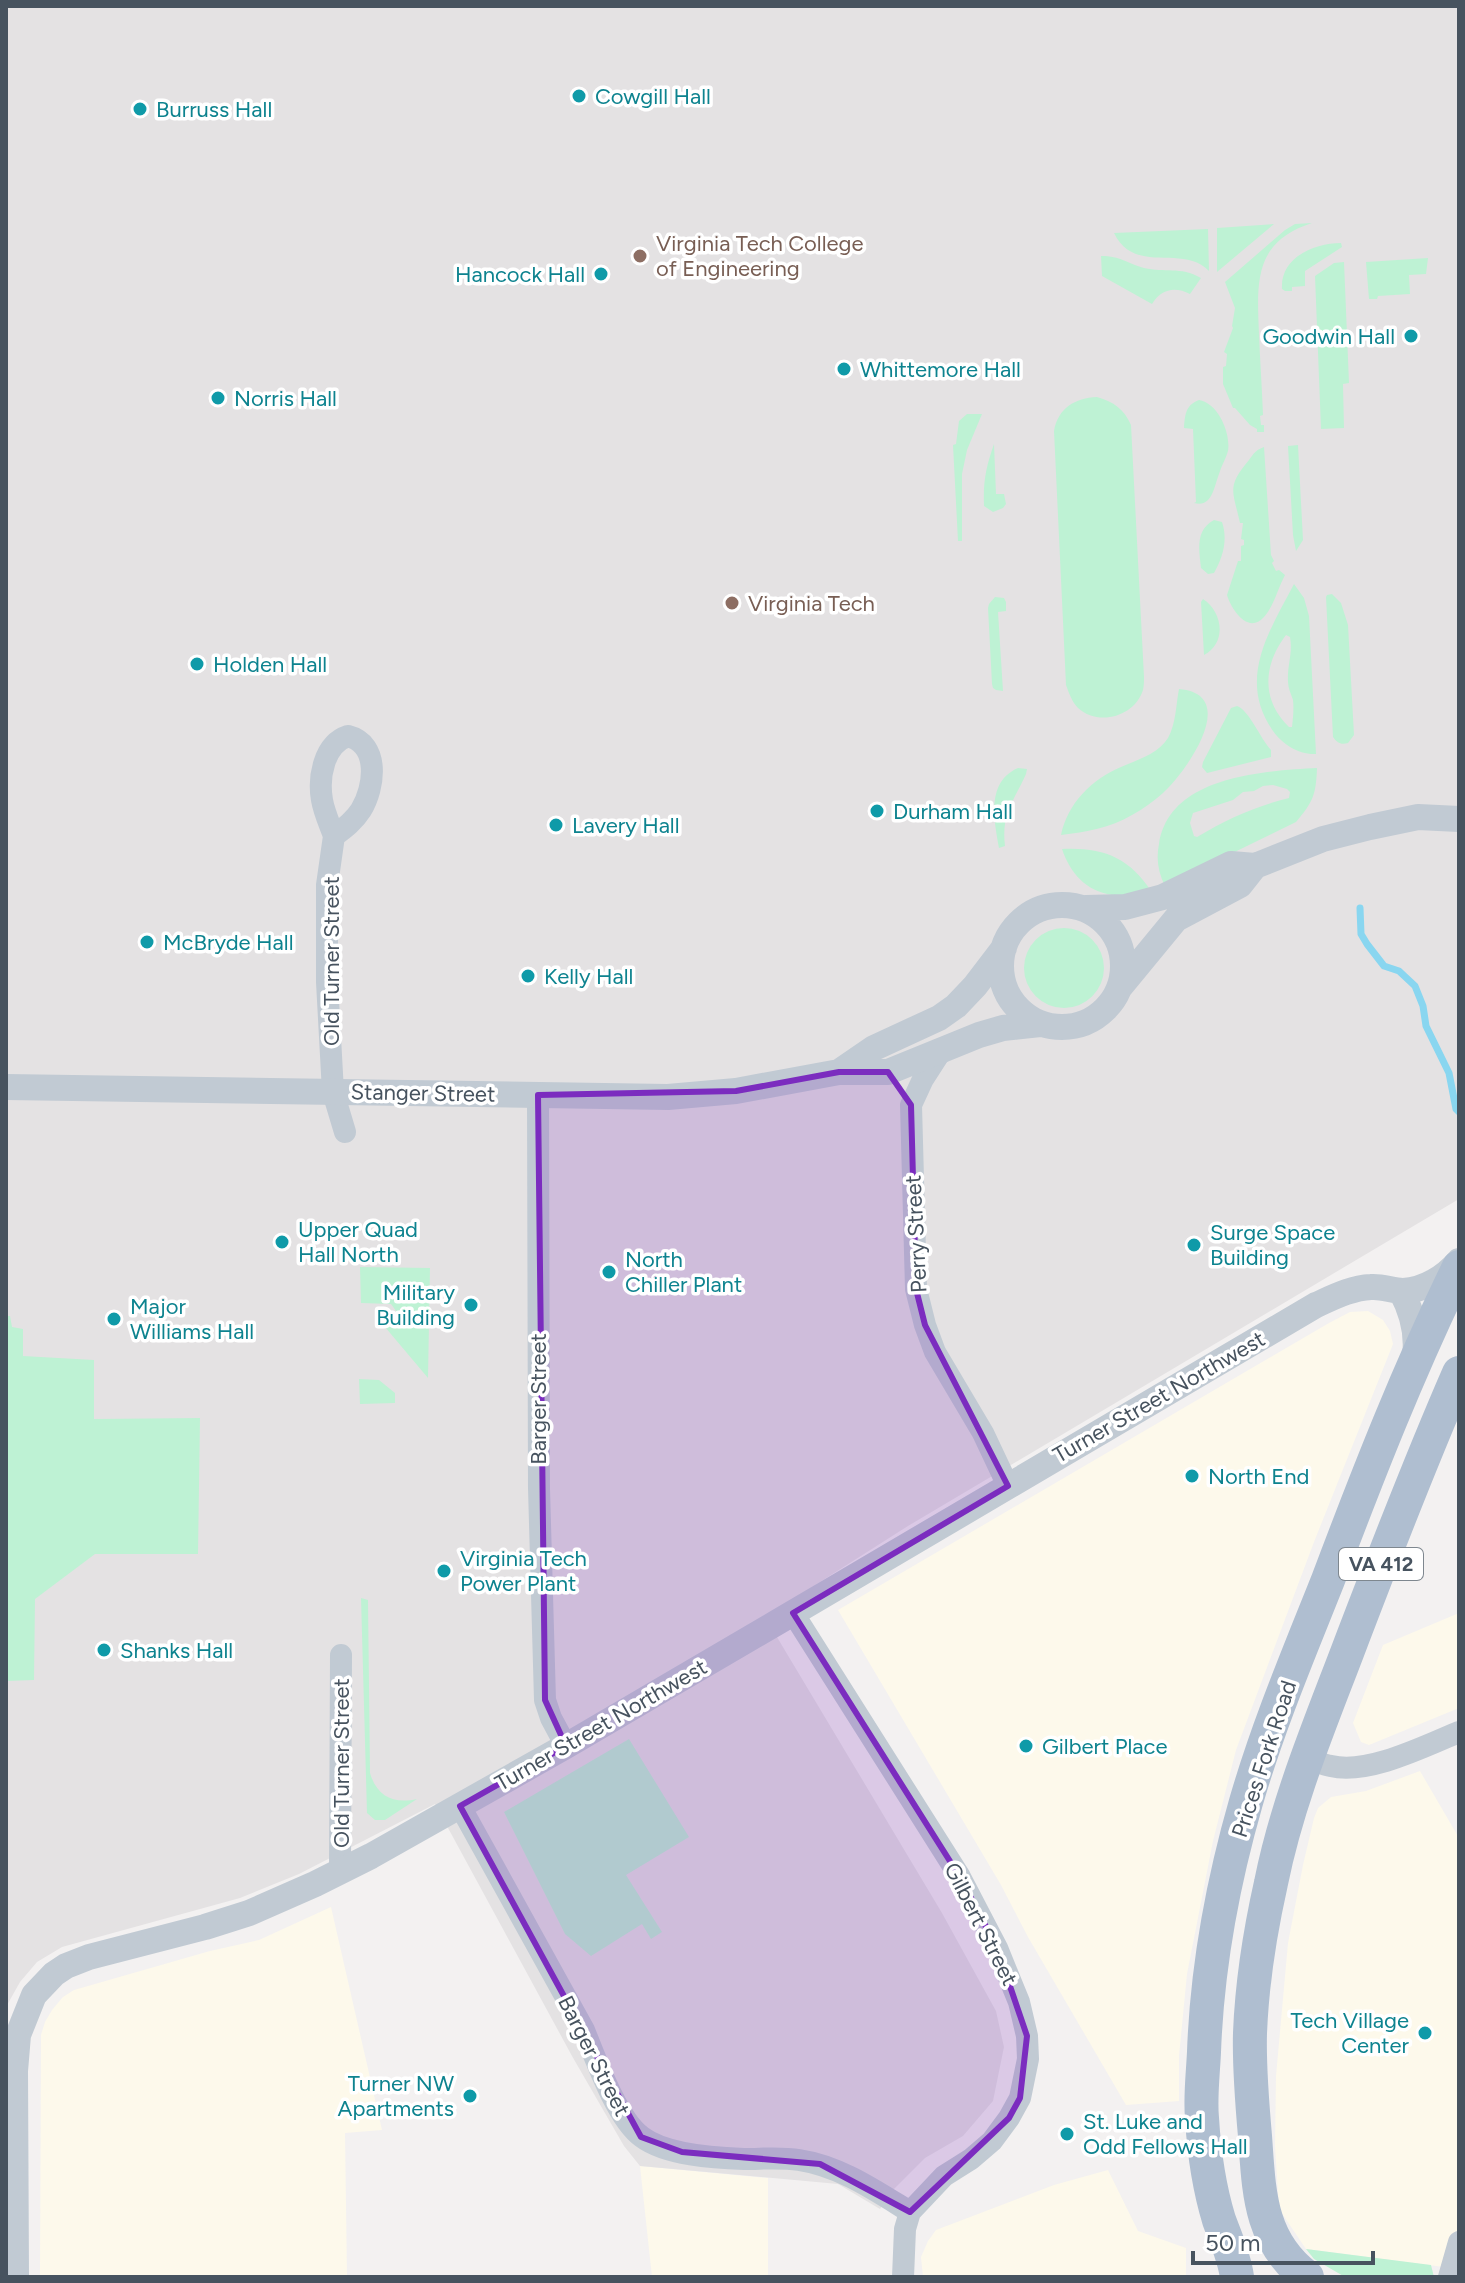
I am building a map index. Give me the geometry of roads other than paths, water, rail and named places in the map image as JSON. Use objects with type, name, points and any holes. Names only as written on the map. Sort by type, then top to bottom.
[{"type":"main road","name":"Prices Fork Road","points":[[1237,2277],[1235,2258],[1209,2183],[1201,2117],[1204,2036],[1213,1951],[1229,1872],[1246,1803],[1268,1735],[1372,1463],[1459,1267]]},
{"type":"main road","name":"Prices Fork Road","points":[[1307,2277],[1295,2268],[1276,2243],[1265,2218],[1258,2184],[1250,2034],[1254,1987],[1271,1883],[1288,1816],[1308,1758],[1419,1464],[1459,1373]]},
{"type":"main road","points":[[1305,1639],[1298,1727],[1300,1743],[1308,1758]]},
{"type":"main road","points":[[1268,1735],[1282,1754],[1283,1765],[1272,1817],[1271,1883]]},
{"type":"street","points":[[1255,866],[1240,885],[1176,919],[1093,1020],[1072,1027],[1040,1024],[1017,1008],[1008,994],[1001,970],[1004,948],[1014,931],[1042,907],[1125,907],[1163,897],[1231,864],[1255,866],[1323,839],[1418,817],[1459,819]]},
{"type":"street","name":"Old Turner Street","points":[[334,836],[327,885],[327,982],[333,1092],[345,1132]]},
{"type":"street","points":[[1086,908],[1102,918],[1115,936],[1122,961],[1116,992]]},
{"type":"street","name":"Stanger Street","points":[[839,1072],[874,1048],[939,1018],[956,1006],[1004,948]]},
{"type":"street","name":"Stanger Street","points":[[6,1087],[668,1097],[720,1093],[839,1072],[888,1072],[999,1029],[1040,1024]]},
{"type":"street","name":"Perry Street","points":[[941,1051],[911,1105],[916,1289],[935,1352],[983,1433],[1008,1486]]},
{"type":"street","points":[[888,1072],[911,1105]]},
{"type":"street","name":"Barger Street","points":[[538,1095],[538,1475],[545,1700],[566,1746]]},
{"type":"street","name":"Turner Street Northwest","points":[[16,2277],[16,2054],[20,2028],[34,1995],[54,1974],[89,1957],[249,1913],[340,1872],[566,1746],[1316,1305],[1347,1291],[1371,1287],[1401,1291],[1437,1281],[1459,1261]]},
{"type":"street","points":[[1401,1291],[1409,1305],[1415,1329],[1414,1365]]},
{"type":"street","name":"Gilbert Street","points":[[793,1613],[960,1877],[997,1948],[1019,2002],[1027,2036],[1028,2059],[1020,2098],[1009,2118],[992,2141],[944,2176],[910,2212]]},
{"type":"street","name":"Old Turner Street","points":[[340,1872],[341,1655]]},
{"type":"street","points":[[1308,1758],[1334,1767],[1373,1764],[1459,1732]]},
{"type":"street","name":"Barger Street","points":[[460,1806],[584,2030],[599,2068],[629,2124],[641,2137],[682,2152],[741,2159],[799,2159],[820,2164],[859,2182],[910,2212]]},
{"type":"street","points":[[903,2277],[905,2229],[910,2212]]},
{"type":"street","points":[[1449,2277],[1459,2242]]},
{"type":"waterway","points":[[1360,908],[1361,934],[1367,944],[1384,966],[1399,971],[1415,986],[1423,1006],[1426,1026],[1449,1073],[1459,1112]]},
{"type":"place","name":"Cowgill Hall","points":[[579,96]]},
{"type":"place","name":"Burruss Hall","points":[[140,109]]},
{"type":"place","name":"Virginia Tech College of Engineering","points":[[640,256]]},
{"type":"place","name":"Hancock Hall","points":[[601,274]]},
{"type":"place","name":"Goodwin Hall","points":[[1411,336]]},
{"type":"place","name":"Whittemore Hall","points":[[844,369]]},
{"type":"place","name":"Norris Hall","points":[[218,398]]},
{"type":"place","name":"Virginia Tech","points":[[732,603]]},
{"type":"place","name":"Holden Hall","points":[[197,664]]},
{"type":"place","name":"Durham Hall","points":[[877,811]]},
{"type":"place","name":"Lavery Hall","points":[[556,825]]},
{"type":"place","name":"McBryde Hall","points":[[147,942]]},
{"type":"place","name":"Kelly Hall","points":[[528,976]]},
{"type":"place","name":"Upper Quad Hall North","points":[[282,1242]]},
{"type":"place","name":"Surge Space Building","points":[[1194,1245]]},
{"type":"place","name":"North Chiller Plant","points":[[609,1272]]},
{"type":"place","name":"Military Building","points":[[471,1305]]},
{"type":"place","name":"Major Williams Hall","points":[[114,1319]]},
{"type":"place","name":"North End","points":[[1192,1476]]},
{"type":"place","name":"Virginia Tech Power Plant","points":[[444,1571]]},
{"type":"place","name":"Shanks Hall","points":[[104,1650]]},
{"type":"place","name":"Gilbert Place","points":[[1026,1746]]},
{"type":"place","name":"Tech Village Center","points":[[1425,2033]]},
{"type":"place","name":"Turner NW Apartments","points":[[470,2096]]},
{"type":"place","name":"St. Luke and Odd Fellows Hall","points":[[1067,2134]]}]
